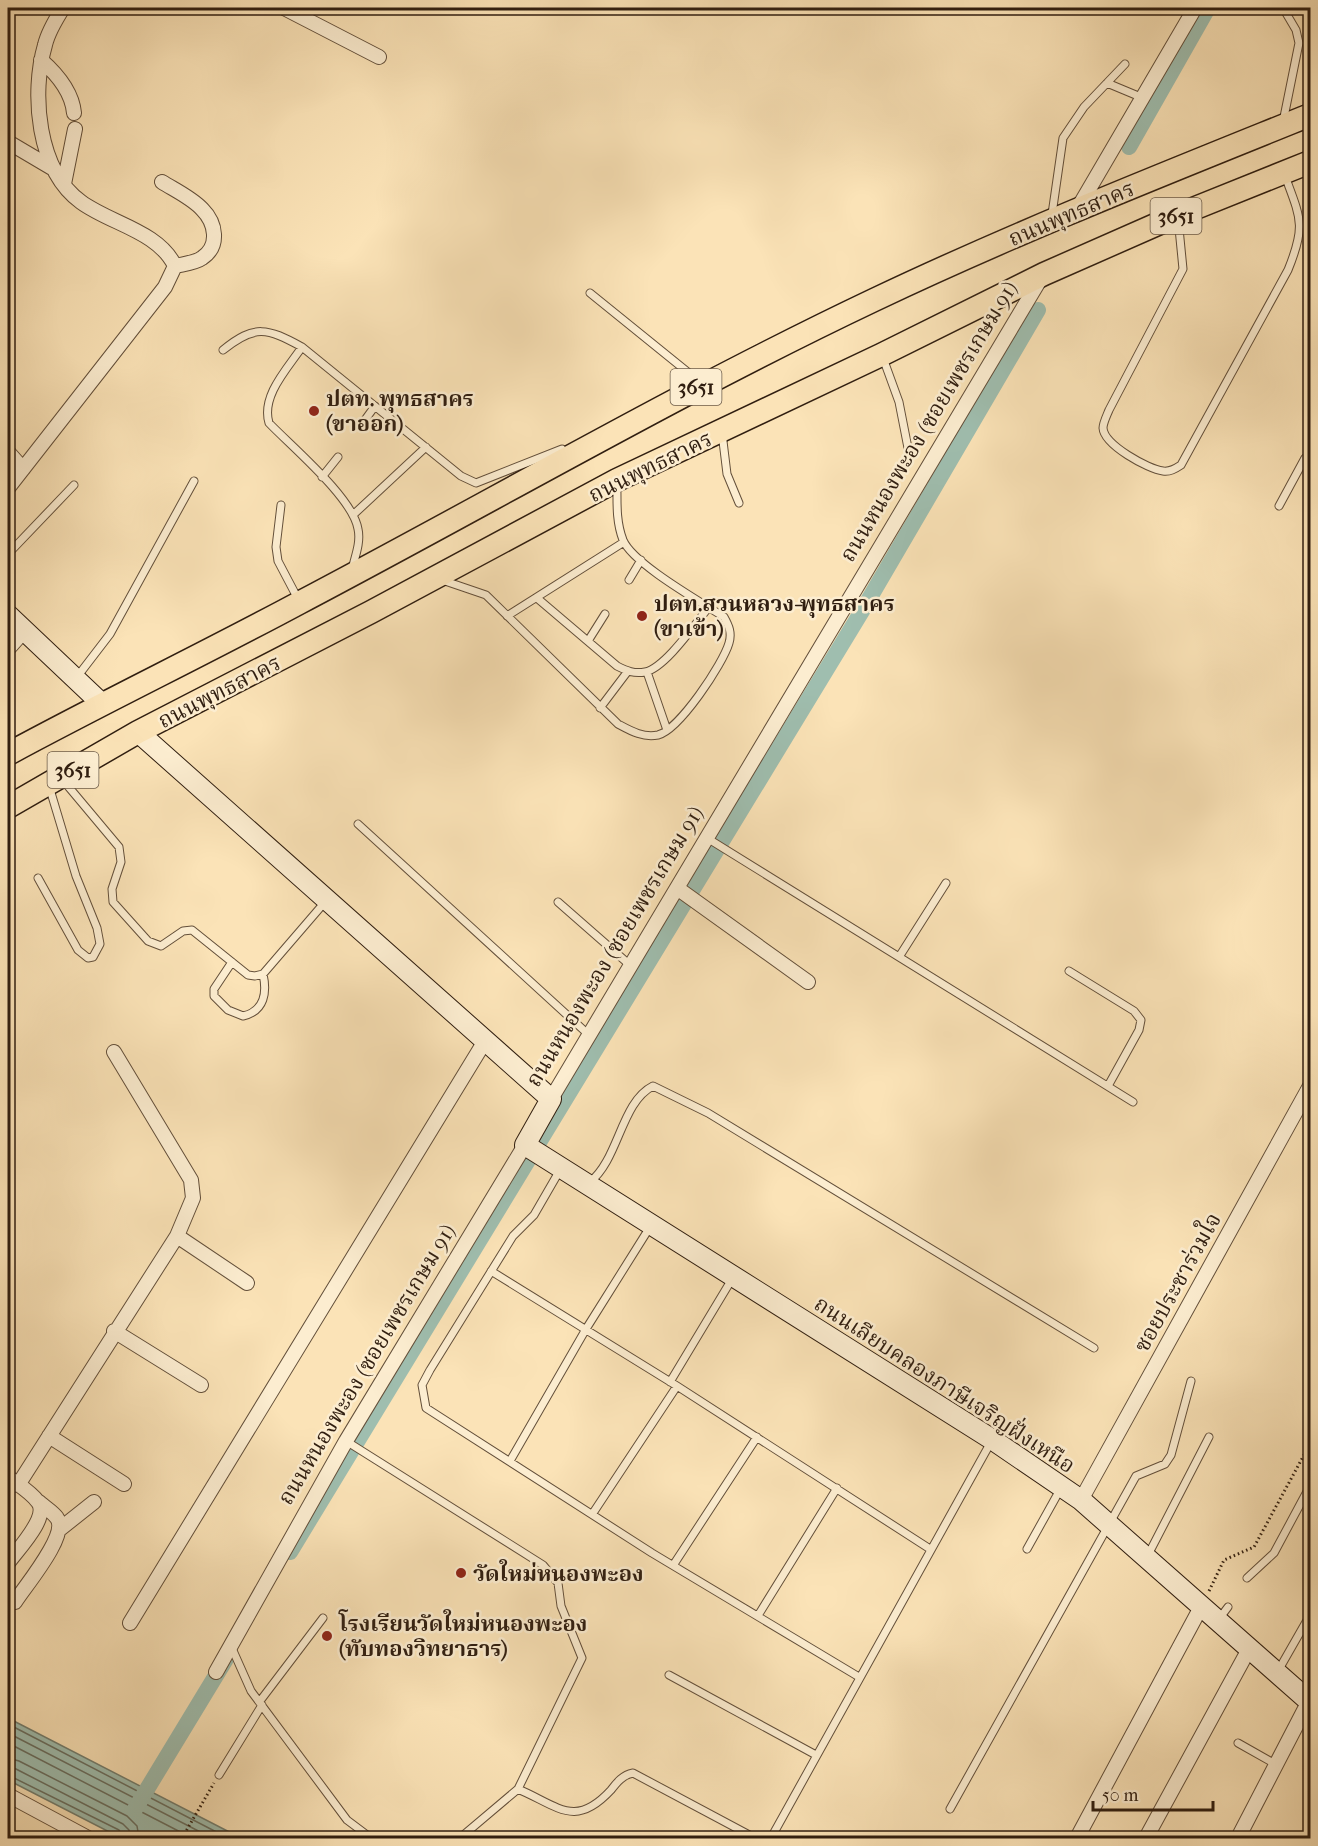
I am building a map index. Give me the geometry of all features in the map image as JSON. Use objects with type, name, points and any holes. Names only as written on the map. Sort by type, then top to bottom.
[{"type":"main road","name":"ถนนพุทธสาคร","points":[[8,754],[101,703],[300,603],[702,384],[875,299],[1052,219],[1311,115]]},
{"type":"main road","name":"ถนนพุทธสาคร","points":[[8,807],[138,732],[361,618],[617,480],[881,355],[1044,274],[1178,215],[1311,162]]},
{"type":"main road","points":[[8,615],[101,703]]},
{"type":"main road","points":[[138,732],[326,902],[551,1099]]},
{"type":"main road","name":"ถนนหนองพะอง (ซอยเพชรเกษม 91)","points":[[525,1145],[551,1099]]},
{"type":"main road","name":"ถนนเลียบคลองภาษีเจริญฝั่งเหนือ","points":[[525,1145],[993,1440],[1062,1486],[1110,1523],[1201,1607],[1223,1614],[1249,1649],[1310,1701]]},
{"type":"street","points":[[52,168],[41,124],[41,60],[45,42],[63,8]]},
{"type":"street","points":[[284,8],[379,57]]},
{"type":"street","points":[[1078,209],[1195,8]]},
{"type":"street","points":[[41,60],[58,75],[73,105],[74,113]]},
{"type":"street","points":[[64,184],[75,129]]},
{"type":"street","points":[[8,142],[52,168],[81,202],[159,244],[170,255],[174,266],[165,287],[8,488]]},
{"type":"street","points":[[162,182],[202,208],[212,222],[215,239],[212,249],[201,259],[174,266]]},
{"type":"street","name":"ถนนหนองพะอง (ซอยเพชรเกษม 91)","points":[[551,1099],[1044,274]]},
{"type":"street","points":[[8,452],[23,469]]},
{"type":"street","points":[[8,649],[24,631]]},
{"type":"street","points":[[676,888],[808,982]]},
{"type":"street","points":[[130,1623],[485,1041]]},
{"type":"street","points":[[60,1529],[57,1518],[13,1481],[49,1436],[114,1331],[177,1236],[193,1198],[191,1180],[114,1052]]},
{"type":"street","name":"ซอยประชาร่วมใจ","points":[[1081,1500],[1311,1086]]},
{"type":"street","name":"ถนนหนองพะอง (ซอยเพชรเกษม 91)","points":[[216,1672],[346,1441],[525,1145]]},
{"type":"street","points":[[177,1236],[247,1283]]},
{"type":"street","points":[[114,1331],[201,1385]]},
{"type":"street","points":[[49,1436],[124,1484]]},
{"type":"street","points":[[8,1563],[38,1524],[42,1513],[39,1502]]},
{"type":"street","points":[[15,1602],[56,1541],[60,1529],[94,1502]]},
{"type":"street","points":[[1077,1839],[1201,1607]]},
{"type":"street","points":[[1146,1839],[1249,1649]]},
{"type":"street","points":[[1238,1839],[1310,1701]]},
{"type":"street","points":[[8,1795],[88,1838]]},
{"type":"lane","points":[[1281,127],[1299,43],[1296,30],[1286,13]]},
{"type":"lane","points":[[1052,219],[1063,138],[1084,106],[1125,64]]},
{"type":"lane","points":[[1107,83],[1143,98]]},
{"type":"lane","points":[[1178,215],[1184,269],[1109,410],[1103,427],[1106,437],[1114,447],[1160,471],[1170,471],[1181,465],[1288,270],[1300,239],[1300,217],[1283,172]]},
{"type":"lane","points":[[590,293],[702,384]]},
{"type":"lane","points":[[223,350],[246,333],[274,332],[302,347],[461,476],[476,483],[641,418]]},
{"type":"lane","points":[[302,347],[271,395],[266,411],[269,423],[340,495],[353,515],[359,539],[350,575]]},
{"type":"lane","points":[[881,355],[899,402],[908,448]]},
{"type":"lane","points":[[362,424],[375,406]]},
{"type":"lane","points":[[722,430],[727,474],[740,503]]},
{"type":"lane","points":[[353,515],[426,447]]},
{"type":"lane","points":[[322,477],[338,457]]},
{"type":"lane","points":[[1279,506],[1305,458]]},
{"type":"lane","points":[[434,577],[486,595],[618,724],[639,735],[658,735],[667,730],[700,695],[729,644],[731,628],[724,617],[641,560],[624,542],[617,521],[617,480]]},
{"type":"lane","points":[[75,679],[110,633],[194,481]]},
{"type":"lane","points":[[8,554],[74,485]]},
{"type":"lane","points":[[281,505],[276,547],[278,561],[300,603]]},
{"type":"lane","points":[[507,616],[624,542]]},
{"type":"lane","points":[[629,580],[641,560]]},
{"type":"lane","points":[[537,598],[617,666],[628,671],[647,672],[661,663],[709,608]]},
{"type":"lane","points":[[588,641],[605,614]]},
{"type":"lane","points":[[600,708],[628,671]]},
{"type":"lane","points":[[647,672],[667,730]]},
{"type":"lane","points":[[38,878],[78,950],[88,958],[93,957],[100,944],[97,928],[76,876],[54,780]]},
{"type":"lane","points":[[54,780],[119,847],[121,862],[112,889],[113,902],[148,941],[161,946],[183,931],[192,930],[248,975],[263,974],[326,902]]},
{"type":"lane","points":[[358,824],[589,1035]]},
{"type":"lane","points":[[706,838],[1133,1102]]},
{"type":"lane","points":[[899,957],[946,883]]},
{"type":"lane","points":[[558,902],[631,966]]},
{"type":"lane","points":[[232,962],[214,989],[214,996],[228,1010],[243,1016],[256,1010],[265,996],[263,974]]},
{"type":"lane","points":[[1069,971],[1134,1011],[1141,1020],[1139,1030],[1108,1086]]},
{"type":"lane","points":[[587,1185],[606,1166],[639,1096],[653,1086],[708,1113],[1094,1348]]},
{"type":"lane","points":[[561,1168],[534,1215],[513,1236],[430,1370],[423,1385],[422,1396],[426,1407],[441,1419],[652,1553],[759,1614],[859,1677]]},
{"type":"lane","points":[[510,1461],[586,1329],[651,1225]]},
{"type":"lane","points":[[491,1271],[674,1384],[930,1549]]},
{"type":"lane","points":[[592,1513],[674,1384],[733,1277]]},
{"type":"lane","points":[[950,1809],[1136,1476],[1165,1464],[1171,1455],[1191,1381]]},
{"type":"lane","points":[[674,1564],[757,1437]]},
{"type":"lane","points":[[1147,1558],[1209,1437]]},
{"type":"lane","points":[[771,1839],[930,1549],[993,1440]]},
{"type":"lane","points":[[346,1441],[543,1564],[558,1583],[561,1606],[582,1658],[518,1789],[460,1839]]},
{"type":"lane","points":[[1027,1549],[1062,1486]]},
{"type":"lane","points":[[1247,1578],[1274,1553],[1311,1486]]},
{"type":"lane","points":[[759,1614],[837,1488]]},
{"type":"lane","points":[[1277,1673],[1311,1615]]},
{"type":"lane","points":[[219,1775],[261,1703],[323,1618]]},
{"type":"lane","points":[[231,1646],[245,1680],[261,1703],[347,1820],[371,1839]]},
{"type":"lane","points":[[669,1675],[816,1755]]},
{"type":"lane","points":[[1238,1743],[1277,1765]]},
{"type":"lane","points":[[518,1789],[572,1812],[584,1811],[596,1806],[618,1782],[627,1774],[633,1773],[755,1839]]},
{"type":"path","points":[[1201,1607],[1224,1560],[1254,1547],[1311,1444]]},
{"type":"path","points":[[182,1839],[219,1775]]},
{"type":"water","points":[[8,1718],[241,1838],[121,1838],[8,1780]]},
{"type":"waterway","points":[[1129,147],[1208,8]]},
{"type":"waterway","points":[[290,1552],[862,611],[1038,310]]},
{"type":"waterway","points":[[135,1809],[226,1659]]},
{"type":"place","name":"ปตท. พุทธสาคร (ขาออก)","points":[[314,411]]},
{"type":"place","name":"ปตท.สวนหลวง-พุทธสาคร (ขาเข้า)","points":[[642,616]]},
{"type":"place","name":"วัดใหม่หนองพะอง","points":[[461,1573]]},
{"type":"place","name":"โรงเรียนวัดใหม่หนองพะอง (ทับทองวิทยาธาร)","points":[[327,1636]]}]
